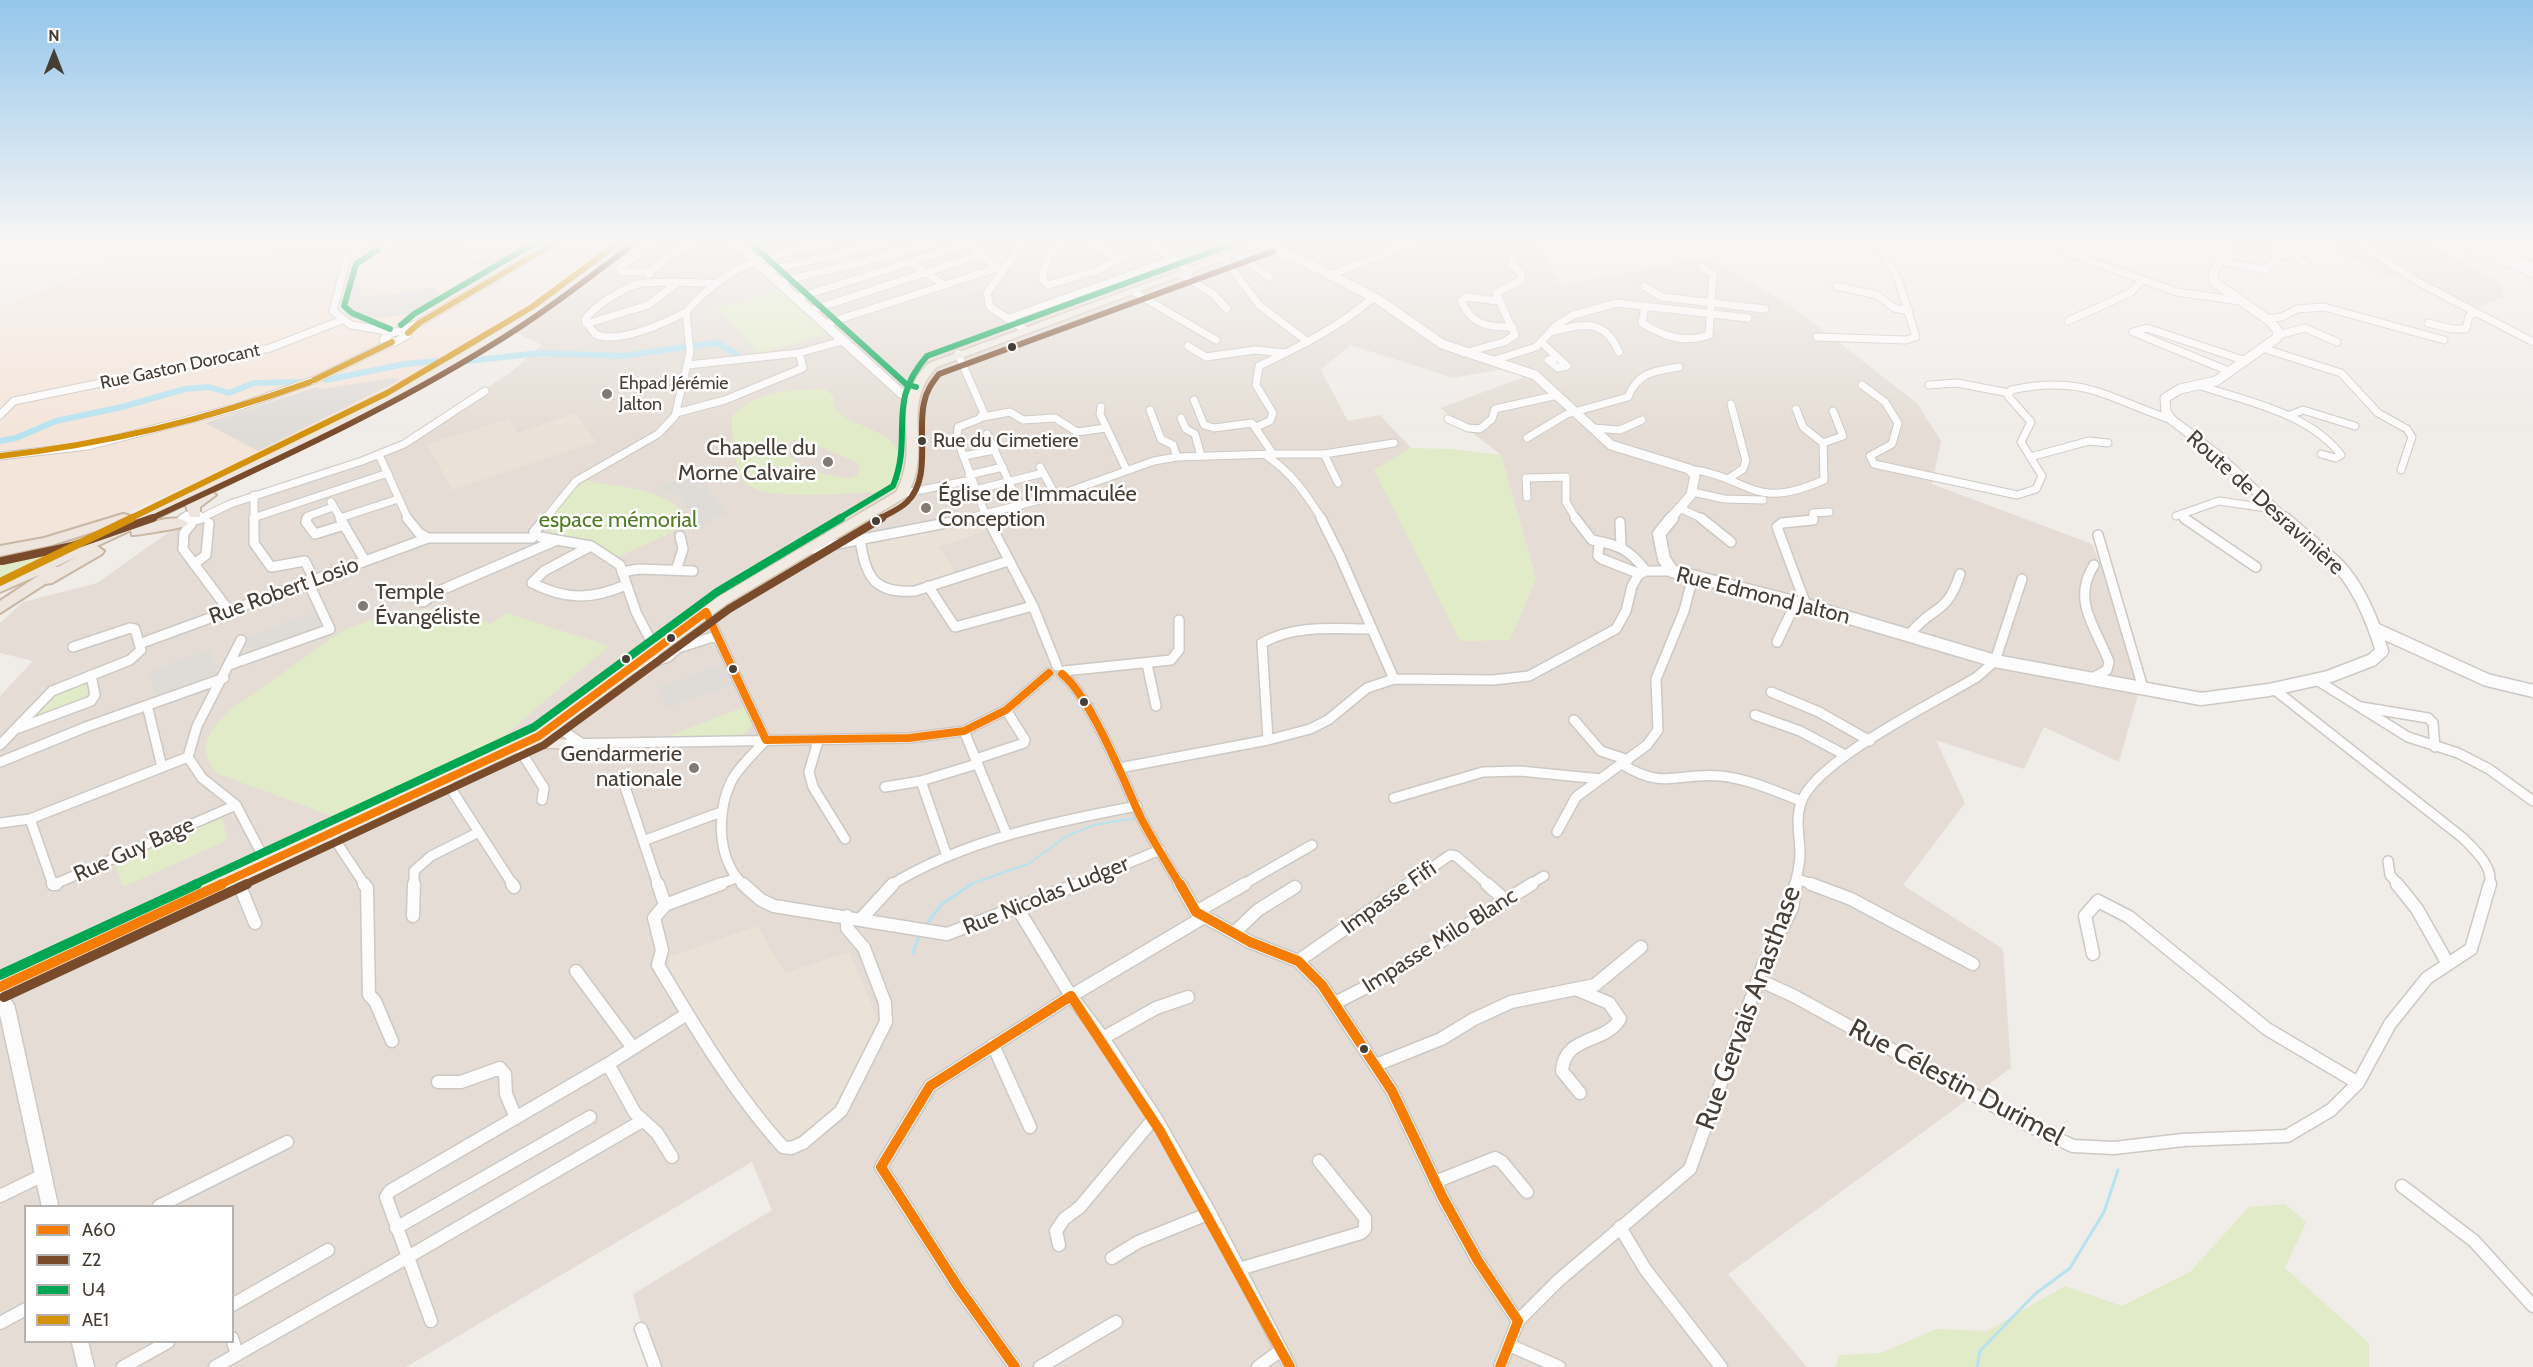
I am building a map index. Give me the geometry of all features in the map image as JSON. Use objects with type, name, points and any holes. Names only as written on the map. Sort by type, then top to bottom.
[{"type":"highway","points":[[0,582],[141,512],[355,411],[540,305]]},
{"type":"highway","points":[[0,608],[28,587],[87,552],[395,396],[507,331],[542,305]]},
{"type":"highway","points":[[0,588],[290,449]]},
{"type":"highway","points":[[0,614],[54,576],[139,531],[157,525],[191,521],[196,503],[254,468]]},
{"type":"highway","points":[[0,551],[58,539],[141,512]]},
{"type":"main road","points":[[0,987],[446,781],[551,729],[705,612],[901,494],[913,476],[915,455],[912,397],[921,375],[933,365],[1095,305]]},
{"type":"main road","points":[[521,745],[559,744]]},
{"type":"street","points":[[334,305],[335,315],[342,320],[373,330],[408,333]]},
{"type":"street","points":[[0,456],[62,450],[117,439],[238,408],[312,381],[377,349],[396,332],[419,323],[450,305]]},
{"type":"street","points":[[600,305],[586,316],[586,324],[597,336],[611,337],[671,320],[686,312],[693,305]]},
{"type":"street","points":[[586,324],[648,305]]},
{"type":"street","points":[[803,305],[901,393],[912,397]]},
{"type":"street","points":[[809,311],[828,305]]},
{"type":"street","points":[[825,324],[886,305]]},
{"type":"street","points":[[989,305],[1025,330]]},
{"type":"street","points":[[1007,319],[1047,305]]},
{"type":"street","points":[[1157,305],[1216,340]]},
{"type":"street","points":[[1223,305],[1227,309]]},
{"type":"street","points":[[1258,305],[1308,342]]},
{"type":"street","points":[[1256,428],[1269,422],[1273,414],[1256,388],[1256,373],[1263,363],[1308,342],[1347,320],[1365,305]]},
{"type":"street","points":[[1388,305],[1442,344],[1528,371],[1558,394],[1604,440],[1622,450],[1689,469],[1712,472],[1760,493],[1802,490],[1824,480],[1823,443],[1803,427],[1796,409]]},
{"type":"street","points":[[1462,305],[1466,314],[1478,325],[1513,327]]},
{"type":"street","points":[[1464,352],[1512,339],[1515,335],[1513,327],[1500,305]]},
{"type":"street","points":[[1495,360],[1526,351],[1574,315],[1610,305]]},
{"type":"street","points":[[1637,305],[1748,318]]},
{"type":"street","points":[[1645,306],[1642,323],[1666,338],[1695,342],[1709,335],[1710,305]]},
{"type":"street","points":[[1732,305],[1765,309]]},
{"type":"street","points":[[1890,305],[1909,311]]},
{"type":"street","points":[[1817,337],[1913,339],[1916,332],[1907,305]]},
{"type":"street","points":[[2068,321],[2104,305]]},
{"type":"street","points":[[2246,305],[2267,319],[2278,331],[2278,335],[2305,328],[2337,342]]},
{"type":"street","points":[[2461,305],[2533,342]]},
{"type":"street","points":[[2267,319],[2282,317],[2297,309],[2324,308],[2444,340]]},
{"type":"street","points":[[423,602],[439,591],[542,536],[543,522],[576,481],[658,434],[676,413],[688,365],[690,352],[686,312]]},
{"type":"street","points":[[2428,323],[2452,329],[2466,329],[2469,316],[2476,313]]},
{"type":"street","name":"Rue Gaston Dorocant","points":[[0,415],[14,402],[270,348],[342,320]]},
{"type":"street","points":[[373,330],[387,340],[405,338],[419,323]]},
{"type":"street","points":[[1549,333],[1573,326],[1593,325],[1608,332],[1619,352]]},
{"type":"street","points":[[2231,372],[2133,332],[2146,328],[2246,361]]},
{"type":"street","name":"Route de Desravinière","points":[[2278,335],[2231,372],[2201,386],[2180,389],[2165,398],[2166,412],[2172,420],[2220,457],[2274,509],[2338,564],[2349,579],[2380,643]]},
{"type":"street","points":[[688,365],[799,353],[842,340]]},
{"type":"street","points":[[1541,342],[1557,357]]},
{"type":"street","points":[[1188,346],[1206,357],[1255,350],[1286,352]]},
{"type":"street","points":[[2262,348],[2341,373],[2378,413],[2407,429],[2412,437],[2401,470]]},
{"type":"street","points":[[676,413],[717,405],[756,386],[803,368],[799,353]]},
{"type":"street","points":[[2207,362],[2221,353]]},
{"type":"street","points":[[958,354],[984,413],[983,417]]},
{"type":"street","points":[[1527,438],[1541,427],[1575,411],[1618,403],[1628,397],[1634,379],[1641,374],[1679,367]]},
{"type":"street","points":[[1929,385],[1956,383],[2009,393],[2019,388],[2053,382],[2083,384],[2172,420]]},
{"type":"street","points":[[1862,385],[1885,402],[1898,423],[1892,444],[1870,456],[1874,464],[2022,495],[2036,489],[2042,476],[2021,442],[2031,422],[2008,396],[2009,393]]},
{"type":"street","points":[[2201,386],[2297,419],[2328,441],[2341,455],[2335,458],[2321,454]]},
{"type":"street","points":[[230,612],[182,545],[191,521],[254,495],[377,456],[411,440],[485,391]]},
{"type":"street","points":[[1448,419],[1468,428],[1480,429],[1492,419],[1495,409],[1558,394]]},
{"type":"street","points":[[1194,400],[1202,423],[1207,427],[1219,428],[1250,423],[1256,428],[1269,455],[1287,468],[1315,510],[1349,574],[1394,679]]},
{"type":"street","points":[[1728,479],[1743,469],[1746,461],[1731,405]]},
{"type":"street","points":[[1101,407],[1100,414],[1126,469]]},
{"type":"street","points":[[1150,410],[1161,439],[1173,445],[1177,457]]},
{"type":"street","points":[[2288,416],[2303,410],[2355,426]]},
{"type":"street","points":[[1823,443],[1844,436],[1833,411]]},
{"type":"street","points":[[1106,428],[1077,432],[1052,418],[1023,420],[1010,412],[983,417],[958,427],[957,439],[985,516],[1033,606],[1058,671],[1072,682],[1160,850],[1200,915],[1234,933],[1299,961],[1335,1003],[1392,1091],[1435,1182],[1479,1261],[1518,1321],[1500,1367]]},
{"type":"street","points":[[1181,418],[1186,429],[1195,434],[1201,456]]},
{"type":"street","points":[[1592,428],[1620,430],[1642,420]]},
{"type":"street","points":[[987,434],[1020,506]]},
{"type":"street","points":[[2030,457],[2089,441],[2108,443]]},
{"type":"street","points":[[805,550],[985,516],[1056,496],[1126,469],[1177,457],[1324,454],[1394,443]]},
{"type":"street","points":[[963,456],[995,450]]},
{"type":"street","points":[[1324,454],[1338,483]]},
{"type":"street","points":[[377,456],[380,457],[398,499],[416,531],[428,538]]},
{"type":"street","points":[[901,494],[1003,467]]},
{"type":"street","points":[[1672,572],[1664,559],[1659,534],[1667,522],[1682,509],[1693,492],[1695,477],[1689,469]]},
{"type":"street","points":[[975,490],[1042,470],[1056,496]]},
{"type":"street","points":[[253,518],[388,473]]},
{"type":"street","points":[[1527,497],[1526,478],[1566,477],[1566,501],[1572,516],[1592,540],[1621,547],[1632,553],[1643,573]]},
{"type":"street","points":[[1693,492],[1724,499],[1763,500]]},
{"type":"street","points":[[327,494],[365,561]]},
{"type":"street","points":[[232,664],[330,629],[305,561],[271,567],[254,543],[254,495]]},
{"type":"street","points":[[333,507],[308,516],[306,522],[310,530],[315,534],[398,499]]},
{"type":"street","points":[[2256,567],[2179,516],[2204,504],[2220,501],[2274,509]]},
{"type":"street","points":[[1682,509],[1695,514],[1731,542]]},
{"type":"street","points":[[1776,642],[1801,603],[1777,527],[1782,523],[1814,520],[1813,513],[1829,512]]},
{"type":"street","points":[[1620,522],[1621,547]]},
{"type":"street","points":[[194,564],[206,555],[209,523]]},
{"type":"street","points":[[2098,535],[2143,688]]},
{"type":"street","name":"Rue Robert Losio","points":[[139,644],[428,538],[542,536],[591,546]]},
{"type":"street","points":[[676,570],[682,557],[683,541],[680,536]]},
{"type":"street","points":[[860,540],[866,570],[879,584],[907,592],[1008,561]]},
{"type":"street","points":[[1599,543],[1598,556],[1604,562],[1623,565],[1643,573]]},
{"type":"street","points":[[626,585],[599,597],[577,600],[532,583],[544,571],[591,546],[620,565],[636,612],[655,649]]},
{"type":"street","points":[[2092,678],[2107,671],[2109,665],[2108,656],[2093,630],[2086,610],[2084,579],[2094,565]]},
{"type":"street","points":[[622,572],[639,569],[693,571]]},
{"type":"street","name":"Rue Edmond Jalton","points":[[1643,573],[1672,572],[1693,576],[1801,603],[1995,661]]},
{"type":"street","points":[[1119,768],[1268,740],[1310,729],[1328,720],[1368,688],[1394,679],[1493,680],[1529,676],[1616,628],[1626,611],[1632,586],[1643,573]]},
{"type":"street","points":[[1910,634],[1921,620],[1941,611],[1955,592],[1960,574]]},
{"type":"street","points":[[1557,832],[1576,797],[1647,745],[1658,730],[1656,679],[1680,621],[1693,576]]},
{"type":"street","points":[[1574,720],[1601,751],[1625,762],[1636,774],[1664,782],[1719,776],[1751,782],[1801,801],[1822,774],[1845,755],[1977,676],[1995,661],[2022,579]]},
{"type":"street","points":[[928,586],[955,627],[1033,606]]},
{"type":"street","points":[[705,612],[766,740]]},
{"type":"street","points":[[581,743],[551,729],[551,740],[559,744],[818,741],[909,738],[964,731],[1006,710],[1058,671],[1171,660],[1178,654],[1179,620]]},
{"type":"street","points":[[0,745],[52,692],[130,660],[141,650],[135,629],[130,628],[73,647]]},
{"type":"street","points":[[1268,740],[1261,659],[1262,643],[1273,636],[1299,631],[1372,629]]},
{"type":"street","points":[[2374,629],[2487,680],[2533,691]]},
{"type":"street","points":[[627,670],[665,658],[678,648],[717,636]]},
{"type":"street","points":[[1995,661],[2201,699],[2275,690],[2371,663],[2379,657],[2380,643],[2397,639]]},
{"type":"street","points":[[241,640],[225,678],[192,735],[188,757],[202,778],[236,805],[267,864]]},
{"type":"street","points":[[1147,664],[1156,706]]},
{"type":"street","points":[[14,730],[91,701],[95,695],[91,675]]},
{"type":"street","points":[[0,762],[147,705],[225,678]]},
{"type":"street","points":[[2315,679],[2408,737],[2458,753],[2489,769],[2533,801]]},
{"type":"street","name":"Rue Célestin Durimel","points":[[1759,980],[1794,996],[2034,1128],[2073,1146],[2114,1148],[2183,1140],[2287,1136],[2331,1110],[2358,1083],[2390,1024],[2427,978],[2471,949],[2491,880],[2482,858],[2463,838],[2275,690]]},
{"type":"street","points":[[1771,692],[1819,712],[1870,741]]},
{"type":"street","points":[[147,705],[162,767]]},
{"type":"street","points":[[2356,706],[2428,718],[2433,723],[2435,747]]},
{"type":"street","points":[[885,787],[921,781],[1024,743],[1025,741],[1006,710]]},
{"type":"street","points":[[1755,715],[1800,731],[1845,755]]},
{"type":"street","points":[[964,731],[1007,836]]},
{"type":"street","points":[[766,740],[737,771],[721,812],[725,850],[736,878],[665,905],[654,918],[662,950],[658,965],[687,1014],[776,1141],[783,1147],[791,1148],[803,1143],[841,1111],[886,1022],[885,1003],[864,948],[847,928],[847,916]]},
{"type":"street","points":[[818,741],[809,772],[813,787],[845,839]]},
{"type":"street","points":[[521,745],[544,788],[542,800]]},
{"type":"street","points":[[0,824],[30,819],[188,757]]},
{"type":"street","points":[[1394,798],[1483,772],[1521,771],[1601,779]]},
{"type":"street","points":[[446,781],[514,887]]},
{"type":"street","points":[[921,781],[947,856]]},
{"type":"street","points":[[625,788],[665,905]]},
{"type":"street","name":"Rue Gervais Anasthase","points":[[1518,1321],[1541,1295],[1620,1227],[1664,1194],[1690,1169],[1759,980],[1792,908],[1798,879],[1801,801]]},
{"type":"street","name":"Rue Guy Bage","points":[[30,819],[53,885],[236,805]]},
{"type":"street","points":[[861,919],[899,879],[947,856],[1054,822],[1137,806]]},
{"type":"street","points":[[643,841],[721,812]]},
{"type":"street","points":[[413,916],[414,871],[431,856],[479,832]]},
{"type":"street","points":[[331,834],[367,888],[369,994],[375,1000],[392,1041]]},
{"type":"street","points":[[1015,1367],[939,1259],[881,1167],[930,1086],[1312,845]]},
{"type":"street","name":"Rue Nicolas Ludger","points":[[736,878],[768,904],[847,916],[921,932],[946,933],[960,931],[1018,909],[1160,850]]},
{"type":"street","name":"Impasse Fifi","points":[[1299,961],[1450,855],[1456,856],[1505,900]]},
{"type":"street","points":[[2388,861],[2388,872],[2415,904],[2434,946],[2448,964]]},
{"type":"street","name":"Impasse Milo Blanc","points":[[1335,1003],[1378,981],[1544,876]]},
{"type":"street","points":[[237,878],[255,923]]},
{"type":"street","points":[[1798,879],[1851,898],[1972,964]]},
{"type":"street","points":[[1234,933],[1258,910],[1295,886]]},
{"type":"street","points":[[2093,954],[2085,916],[2098,901],[2129,917],[2267,1029],[2358,1083]]},
{"type":"street","points":[[1018,909],[1071,996],[1103,1038],[1155,1116],[1210,1213],[1290,1367]]},
{"type":"street","points":[[1376,1065],[1441,1039],[1474,1019],[1511,1002],[1595,985],[1641,947]]},
{"type":"street","points":[[576,971],[633,1048]]},
{"type":"street","points":[[1578,990],[1616,1007],[1620,1019],[1614,1029],[1582,1040],[1565,1058],[1562,1071],[1580,1093]]},
{"type":"street","points":[[0,997],[7,1009],[50,1205]]},
{"type":"street","points":[[1103,1038],[1156,1008],[1188,997]]},
{"type":"street","points":[[431,1321],[386,1197],[390,1191],[608,1064],[687,1014]]},
{"type":"street","points":[[993,1046],[1030,1127]]},
{"type":"street","points":[[608,1064],[634,1113],[657,1133],[672,1157]]},
{"type":"street","points":[[438,1082],[461,1082],[500,1068],[505,1074],[506,1094],[516,1118]]},
{"type":"street","points":[[1059,1245],[1056,1231],[1064,1219],[1080,1207],[1155,1116]]},
{"type":"street","points":[[396,1228],[590,1117]]},
{"type":"street","points":[[215,1367],[642,1121]]},
{"type":"street","points":[[161,1205],[287,1142]]},
{"type":"street","points":[[1435,1182],[1495,1158],[1502,1162],[1527,1192]]},
{"type":"street","points":[[1239,1269],[1293,1251],[1361,1233],[1365,1229],[1365,1218],[1319,1161]]},
{"type":"street","points":[[0,1196],[43,1175]]},
{"type":"street","points":[[2402,1186],[2474,1241],[2533,1306]]},
{"type":"street","points":[[1112,1258],[1138,1242],[1210,1213]]},
{"type":"street","points":[[1620,1227],[1645,1269],[1721,1367]]},
{"type":"street","points":[[234,1304],[328,1250]]},
{"type":"street","points":[[0,1323],[24,1310]]},
{"type":"street","points":[[1040,1367],[1116,1322]]},
{"type":"street","points":[[640,1329],[655,1367]]},
{"type":"street","points":[[80,1343],[83,1366]]},
{"type":"street","points":[[123,1367],[165,1343]]},
{"type":"street","points":[[233,1343],[237,1355]]},
{"type":"street","points":[[1509,1345],[1558,1367]]},
{"type":"street","points":[[1258,1367],[1281,1350]]},
{"type":"shaded area","points":[[6,305],[525,305],[490,329],[377,395],[215,474],[121,515],[51,538],[0,547],[0,307]]},
{"type":"shaded area","points":[[343,305],[437,305],[421,313],[362,320],[350,317],[342,309]]},
{"type":"shaded area","points":[[557,305],[1790,305],[1917,403],[1941,441],[1932,484],[2092,544],[2143,677],[2119,762],[2044,727],[2024,769],[1936,740],[1965,803],[1903,885],[2003,949],[2011,1068],[1728,1274],[1807,1367],[652,1367],[633,1294],[772,1210],[752,1162],[406,1367],[0,1367],[0,696],[33,661],[0,653],[0,623],[23,602],[97,583],[169,532],[195,523],[239,502],[387,453],[511,372],[542,345],[515,332]],"holes":[[[1350,345],[1453,378],[1504,369],[1524,377],[1440,408],[1501,455],[1536,579],[1375,470],[1411,448],[1380,415],[1348,421],[1321,370]]]},
{"type":"shaded area","points":[[954,305],[976,305],[969,313],[949,309]]},
{"type":"shaded area","points":[[2456,305],[2483,305],[2467,311]]},
{"type":"shaded area","points":[[393,378],[400,380],[258,451],[205,423],[317,387],[321,389]]},
{"type":"shaded area","points":[[576,413],[596,442],[452,490],[427,444],[509,419],[518,433]]},
{"type":"shaded area","points":[[694,472],[727,513],[694,529],[690,511],[678,495],[659,489],[659,486]]},
{"type":"shaded area","points":[[985,515],[991,529],[939,547],[958,576],[907,592],[872,578],[860,540]]},
{"type":"shaded area","points":[[318,611],[326,629],[251,655],[245,637]]},
{"type":"shaded area","points":[[211,649],[217,670],[211,676],[155,696],[149,671]]},
{"type":"shaded area","points":[[726,663],[736,684],[667,708],[657,688]]},
{"type":"shaded area","points":[[757,926],[785,973],[849,952],[881,1027],[839,1107],[788,1143],[749,1095],[667,972],[670,957]]},
{"type":"green space","points":[[729,305],[803,305],[833,332],[759,354],[718,308]]},
{"type":"green space","points":[[824,389],[834,396],[833,407],[841,414],[884,436],[896,448],[906,475],[895,492],[795,495],[759,490],[747,484],[742,478],[736,462],[732,416],[742,407],[763,396],[786,391]],"holes":[[[794,440],[803,440],[857,462],[860,470],[856,476],[848,479],[820,473],[801,465],[793,460],[786,445]]]},
{"type":"green space","points":[[1411,448],[1451,449],[1501,455],[1536,579],[1510,640],[1460,641],[1374,470]]},
{"type":"green space","name":"espace mémorial","points":[[584,480],[636,489],[661,497],[682,512],[681,528],[618,557],[587,542],[555,536],[550,530],[551,516]]},
{"type":"green space","points":[[104,529],[0,580],[0,554]]},
{"type":"green space","points":[[444,608],[466,611],[490,624],[507,613],[609,646],[502,738],[509,742],[346,821],[216,773],[210,762],[206,745],[212,730],[233,708],[342,631],[393,612]]},
{"type":"green space","points":[[88,680],[92,696],[31,721],[30,718],[50,694]]},
{"type":"green space","points":[[746,706],[753,724],[742,736],[661,739]]},
{"type":"green space","points":[[220,814],[228,840],[123,887],[114,861]]},
{"type":"green space","points":[[2285,1204],[2306,1222],[2285,1268],[2369,1343],[2369,1367],[1836,1367],[1839,1355],[1881,1353],[1936,1329],[1987,1331],[2065,1286],[2122,1306],[2190,1272],[2249,1207]]},
{"type":"waterway","points":[[694,346],[717,343],[737,354]]},
{"type":"waterway","points":[[460,362],[539,353],[623,356],[685,347]]},
{"type":"waterway","points":[[326,380],[405,364],[437,361]]},
{"type":"waterway","points":[[0,441],[16,438],[56,421],[122,407],[185,389],[209,387],[229,393],[254,383],[300,382]]},
{"type":"waterway","points":[[968,885],[1028,864],[1067,836],[1094,825],[1135,818]]},
{"type":"waterway","points":[[925,926],[942,904],[972,884]]},
{"type":"waterway","points":[[913,953],[920,933]]},
{"type":"waterway","points":[[1977,1367],[1980,1351],[2035,1294],[2070,1268],[2104,1212],[2118,1170]]},
{"type":"transit line","name":"U4","points":[[344,305],[352,313],[390,329]]},
{"type":"transit line","name":"U4","points":[[401,325],[430,305]]},
{"type":"transit line","name":"AE1","points":[[408,333],[419,323],[450,305]]},
{"type":"transit line","name":"AE1","points":[[0,582],[387,393],[535,305]]},
{"type":"transit line","name":"Z2","points":[[2,561],[72,546],[144,522],[324,438],[489,347],[552,305]]},
{"type":"transit line","name":"U4","points":[[818,305],[906,384],[916,387]]},
{"type":"transit line","name":"U4","points":[[0,975],[534,727],[717,592],[893,486],[900,469],[903,452],[902,404],[905,388],[913,372],[927,356],[1067,305]]},
{"type":"transit line","name":"Z2","points":[[4,997],[544,745],[729,609],[908,502],[917,485],[921,468],[924,402],[929,387],[939,374],[1127,305]]},
{"type":"transit line","name":"AE1","points":[[314,380],[392,342]]},
{"type":"transit line","name":"AE1","points":[[0,456],[80,446],[158,430],[234,409],[310,382]]},
{"type":"transit line","name":"A60","points":[[0,987],[539,736],[706,612],[766,740],[909,738],[964,731],[1006,710],[1049,673]]},
{"type":"transit line","name":"A60","points":[[1062,674],[1072,682],[1097,726],[1143,821],[1196,912],[1250,942],[1298,961],[1322,985],[1392,1091],[1443,1198],[1478,1261],[1518,1321],[1500,1367]]},
{"type":"transit line","name":"A60","points":[[1015,1367],[958,1287],[881,1167],[930,1086],[1071,996],[1132,1085],[1160,1131],[1290,1367]]},
{"type":"place","name":"Ehpad Jérémie Jalton","points":[[607,394]]},
{"type":"place","name":"Rue du Cimetiere","points":[[922,441]]},
{"type":"place","name":"Chapelle du Morne Calvaire","points":[[828,462]]},
{"type":"place","name":"Église de l'Immaculée Conception","points":[[926,508]]},
{"type":"place","name":"Temple Évangéliste","points":[[363,606]]},
{"type":"place","name":"Gendarmerie nationale","points":[[694,768]]}]
